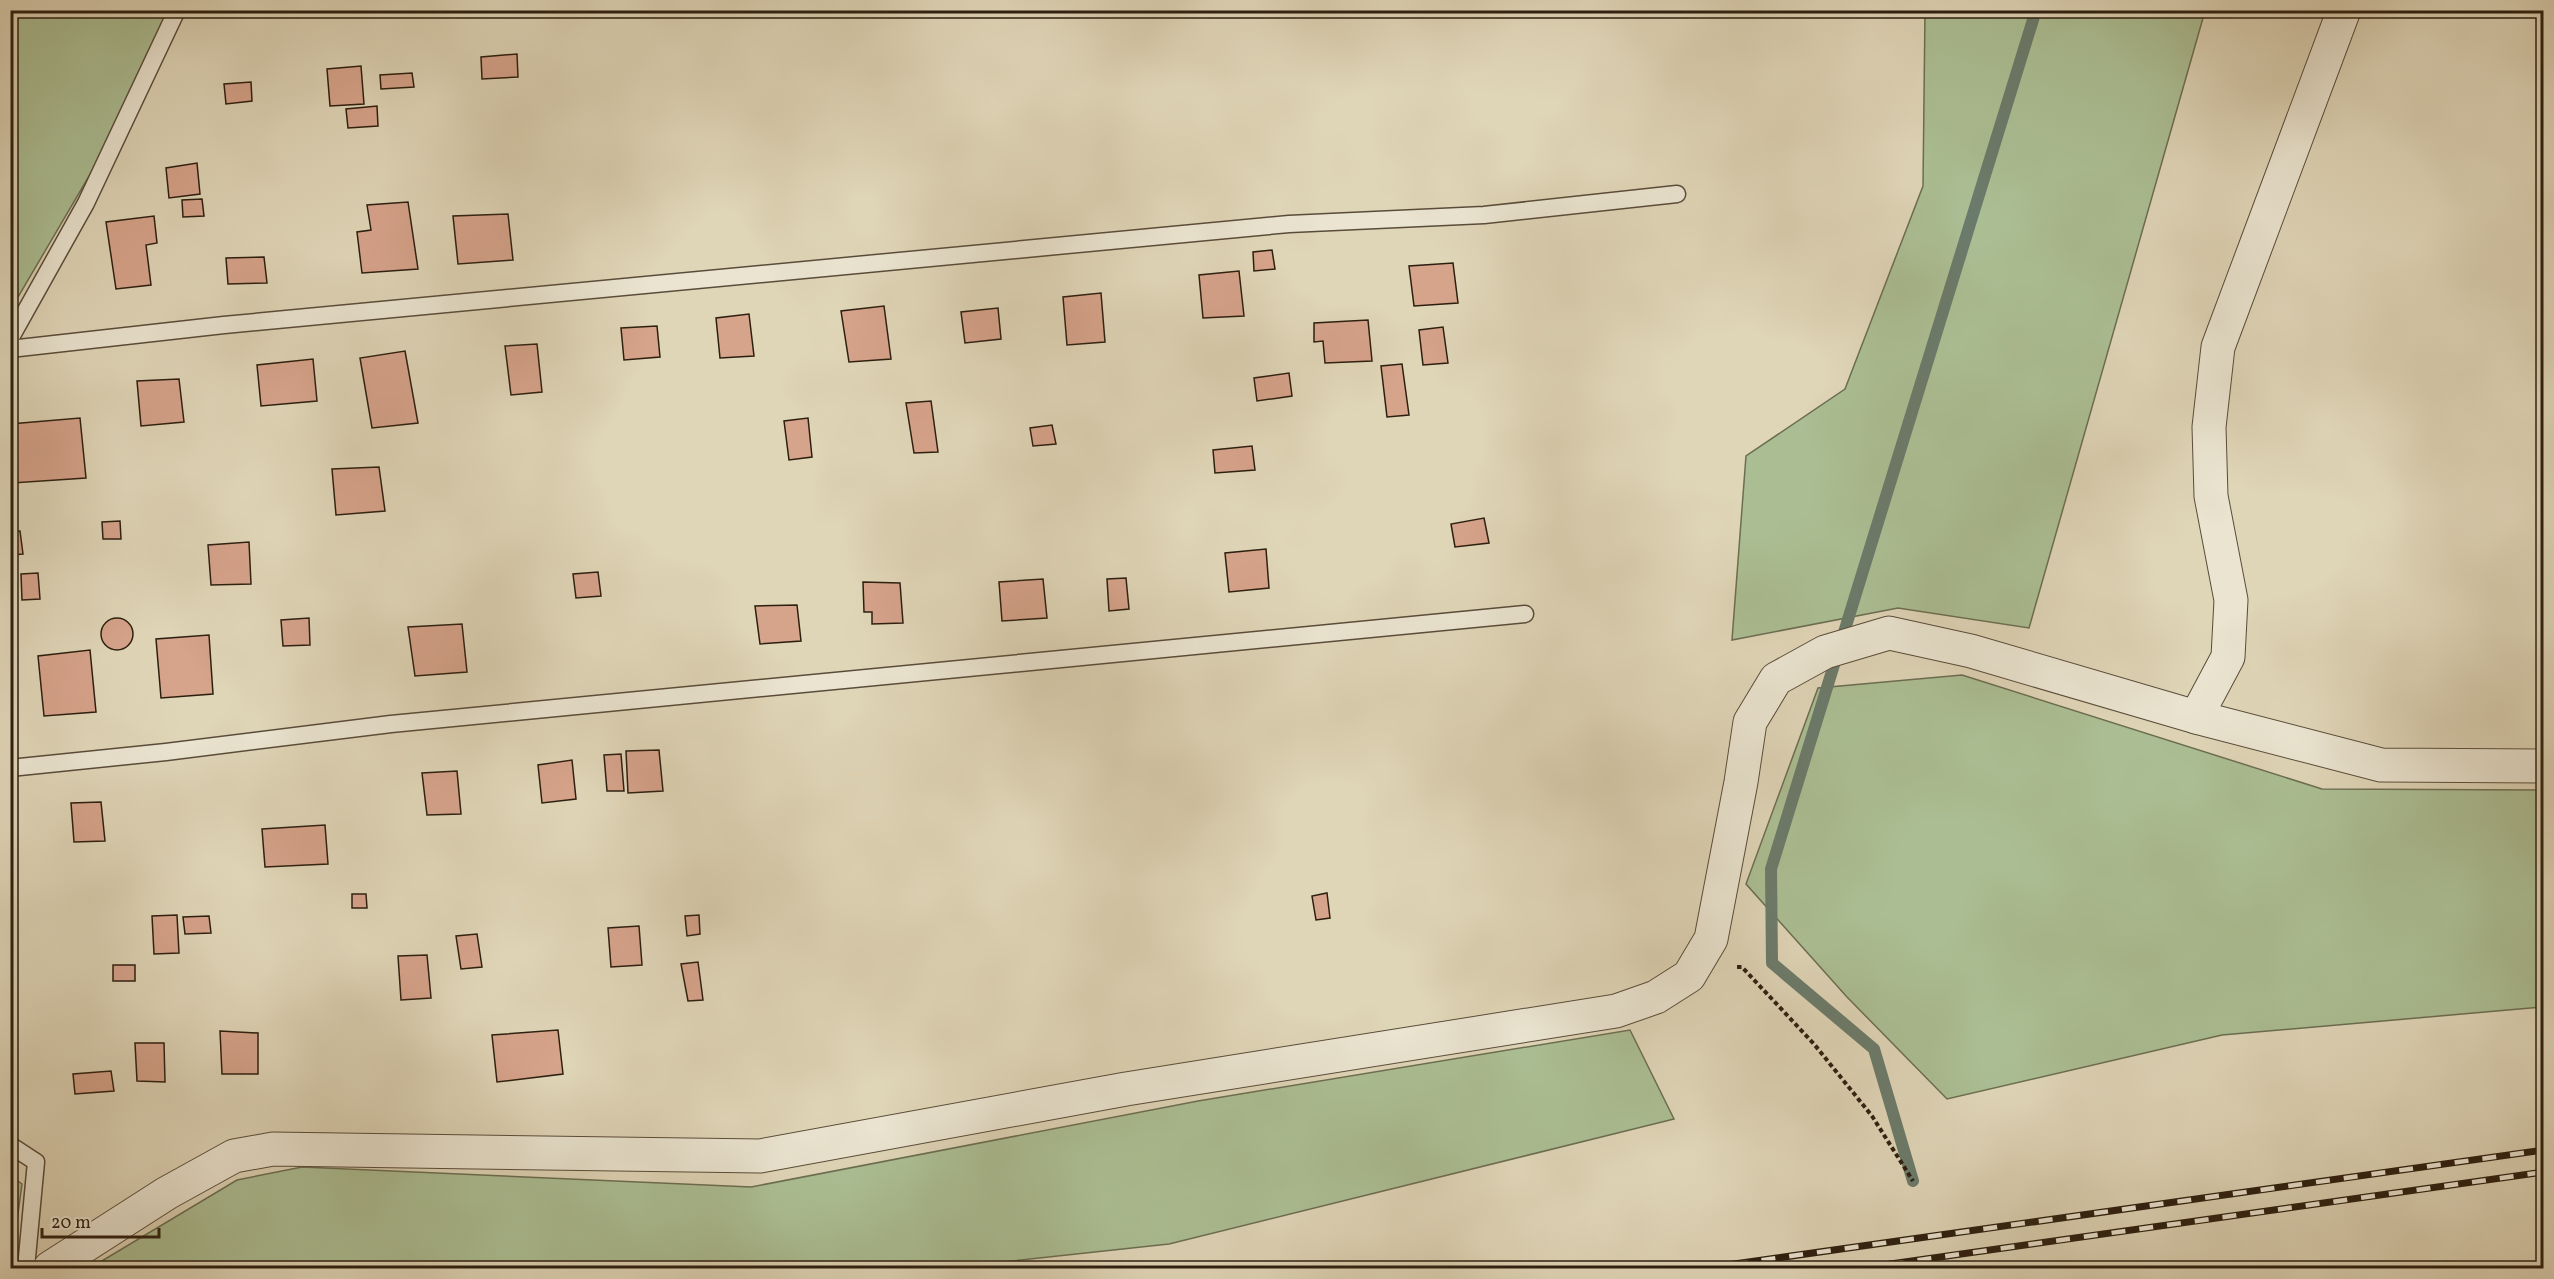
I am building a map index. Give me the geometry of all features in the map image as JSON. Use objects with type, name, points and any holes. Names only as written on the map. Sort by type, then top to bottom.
[{"type":"street","points":[[2196,717],[2228,657],[2231,600],[2211,496],[2208,427],[2218,347],[2344,10]]},
{"type":"street","points":[[50,1269],[167,1193],[234,1156],[273,1149],[760,1156],[1126,1089],[1616,1011],[1656,997],[1689,976],[1711,939],[1750,722],[1776,679],[1825,652],[1888,633],[1971,651],[2196,717],[2381,765],[2544,766]]},
{"type":"lane","points":[[10,339],[86,203],[177,10]]},
{"type":"lane","points":[[10,349],[224,325],[1289,224],[1484,215],[1677,194]]},
{"type":"lane","points":[[10,768],[414,722],[1525,614]]},
{"type":"lane","points":[[10,1145],[36,1161],[26,1269]]},
{"type":"path","points":[[1698,961],[1742,967],[1814,1044],[1872,1116],[1913,1181]]},
{"type":"green space","points":[[11,11],[186,11],[11,309]]},
{"type":"green space","points":[[1925,11],[2205,11],[2029,628],[1898,608],[1732,640],[1746,456],[1845,389],[1923,186]]},
{"type":"green space","points":[[1962,675],[2322,789],[2543,790],[2543,1007],[2222,1035],[1947,1099],[1847,997],[1746,884],[1818,688]]},
{"type":"green space","points":[[1630,1030],[1674,1119],[1169,1244],[948,1268],[90,1268],[237,1180],[302,1167],[751,1187],[1198,1101]]},
{"type":"green space","points":[[10,1175],[22,1184],[11,1265],[10,1264]]},
{"type":"building","points":[[517,54],[518,77],[482,79],[481,57]]},
{"type":"building","points":[[361,66],[364,104],[330,106],[327,69]]},
{"type":"building","points":[[412,73],[414,87],[381,89],[380,75]]},
{"type":"building","points":[[251,82],[252,101],[226,104],[224,84]]},
{"type":"building","points":[[377,106],[378,126],[348,128],[346,109]]},
{"type":"building","points":[[197,163],[200,194],[169,198],[166,168]]},
{"type":"building","points":[[202,199],[204,216],[183,217],[182,200]]},
{"type":"building","points":[[408,202],[418,269],[362,273],[357,232],[371,230],[367,205]]},
{"type":"building","points":[[508,214],[513,260],[458,264],[453,216]]},
{"type":"building","points":[[154,216],[157,243],[146,245],[151,285],[116,289],[106,222]]},
{"type":"building","points":[[1272,250],[1275,269],[1254,271],[1253,252]]},
{"type":"building","points":[[264,257],[267,283],[228,284],[226,258]]},
{"type":"building","points":[[1453,263],[1458,303],[1414,306],[1409,266]]},
{"type":"building","points":[[1239,271],[1244,316],[1203,318],[1199,275]]},
{"type":"building","points":[[1101,293],[1105,342],[1067,345],[1063,297]]},
{"type":"building","points":[[884,306],[891,359],[849,362],[841,311]]},
{"type":"building","points":[[998,308],[1001,339],[965,343],[961,312]]},
{"type":"building","points":[[749,314],[754,356],[720,358],[716,318]]},
{"type":"building","points":[[1368,320],[1372,361],[1325,363],[1323,341],[1314,342],[1314,323]]},
{"type":"building","points":[[657,326],[660,357],[624,360],[621,328]]},
{"type":"building","points":[[1443,327],[1448,363],[1423,365],[1419,330]]},
{"type":"building","points":[[537,344],[542,392],[511,395],[505,346]]},
{"type":"building","points":[[405,351],[418,423],[372,428],[360,358]]},
{"type":"building","points":[[313,359],[317,401],[261,406],[257,365]]},
{"type":"building","points":[[1402,364],[1409,415],[1387,417],[1381,366]]},
{"type":"building","points":[[1289,373],[1292,396],[1257,401],[1254,378]]},
{"type":"building","points":[[179,379],[184,422],[141,426],[137,381]]},
{"type":"building","points":[[931,401],[938,452],[914,453],[906,403]]},
{"type":"building","points":[[80,418],[86,478],[12,483],[10,424]]},
{"type":"building","points":[[808,418],[812,457],[789,460],[784,421]]},
{"type":"building","points":[[1052,425],[1056,444],[1033,446],[1030,428]]},
{"type":"building","points":[[1252,446],[1255,470],[1215,473],[1213,450]]},
{"type":"building","points":[[379,467],[385,511],[336,515],[332,469]]},
{"type":"building","points":[[1484,518],[1489,543],[1455,547],[1451,524]]},
{"type":"building","points":[[120,521],[121,539],[103,539],[102,522]]},
{"type":"building","points":[[20,531],[23,554],[10,555],[10,532]]},
{"type":"building","points":[[249,542],[251,584],[211,585],[208,545]]},
{"type":"building","points":[[1266,549],[1269,588],[1229,592],[1225,553]]},
{"type":"building","points":[[598,572],[601,596],[576,598],[573,574]]},
{"type":"building","points":[[38,573],[40,599],[22,600],[21,574]]},
{"type":"building","points":[[1126,578],[1129,609],[1109,611],[1107,579]]},
{"type":"building","points":[[1043,579],[1047,618],[1002,621],[999,582]]},
{"type":"building","points":[[863,582],[900,583],[903,623],[872,624],[872,612],[864,612]]},
{"type":"building","points":[[797,605],[801,641],[760,644],[755,606]]},
{"type":"building","points":[[117,618],[128,623],[133,634],[128,645],[117,650],[106,645],[101,634],[106,623]]},
{"type":"building","points":[[309,618],[310,645],[283,646],[281,620]]},
{"type":"building","points":[[462,624],[467,672],[415,676],[408,627]]},
{"type":"building","points":[[209,635],[213,694],[161,698],[156,639]]},
{"type":"building","points":[[90,650],[96,712],[44,716],[38,656]]},
{"type":"building","points":[[659,750],[663,791],[628,793],[626,751]]},
{"type":"building","points":[[621,754],[624,791],[607,791],[604,755]]},
{"type":"building","points":[[572,760],[576,799],[542,803],[538,765]]},
{"type":"building","points":[[457,771],[461,814],[427,815],[422,773]]},
{"type":"building","points":[[101,802],[105,841],[74,842],[71,803]]},
{"type":"building","points":[[325,825],[328,864],[265,867],[262,829]]},
{"type":"building","points":[[1327,893],[1330,918],[1316,920],[1312,896]]},
{"type":"building","points":[[352,894],[366,894],[367,908],[352,908]]},
{"type":"building","points":[[177,915],[179,953],[154,954],[152,916]]},
{"type":"building","points":[[699,915],[700,934],[687,936],[685,916]]},
{"type":"building","points":[[209,916],[211,933],[185,934],[183,917]]},
{"type":"building","points":[[639,926],[642,965],[611,967],[608,928]]},
{"type":"building","points":[[477,934],[482,967],[461,969],[456,936]]},
{"type":"building","points":[[427,955],[431,998],[401,1000],[398,956]]},
{"type":"building","points":[[698,962],[703,1000],[688,1001],[681,964]]},
{"type":"building","points":[[113,965],[135,965],[135,981],[113,981]]},
{"type":"building","points":[[558,1030],[563,1074],[497,1082],[492,1035]]},
{"type":"building","points":[[220,1031],[258,1033],[258,1074],[222,1074]]},
{"type":"building","points":[[135,1043],[164,1043],[165,1082],[137,1081]]},
{"type":"building","points":[[111,1071],[114,1091],[75,1094],[73,1074]]},
{"type":"waterway","points":[[1913,1181],[1874,1049],[1772,963],[1771,869],[2036,10]]},
{"type":"railway","points":[[1706,1268],[2544,1150]]},
{"type":"railway","points":[[1862,1268],[2544,1172]]}]
